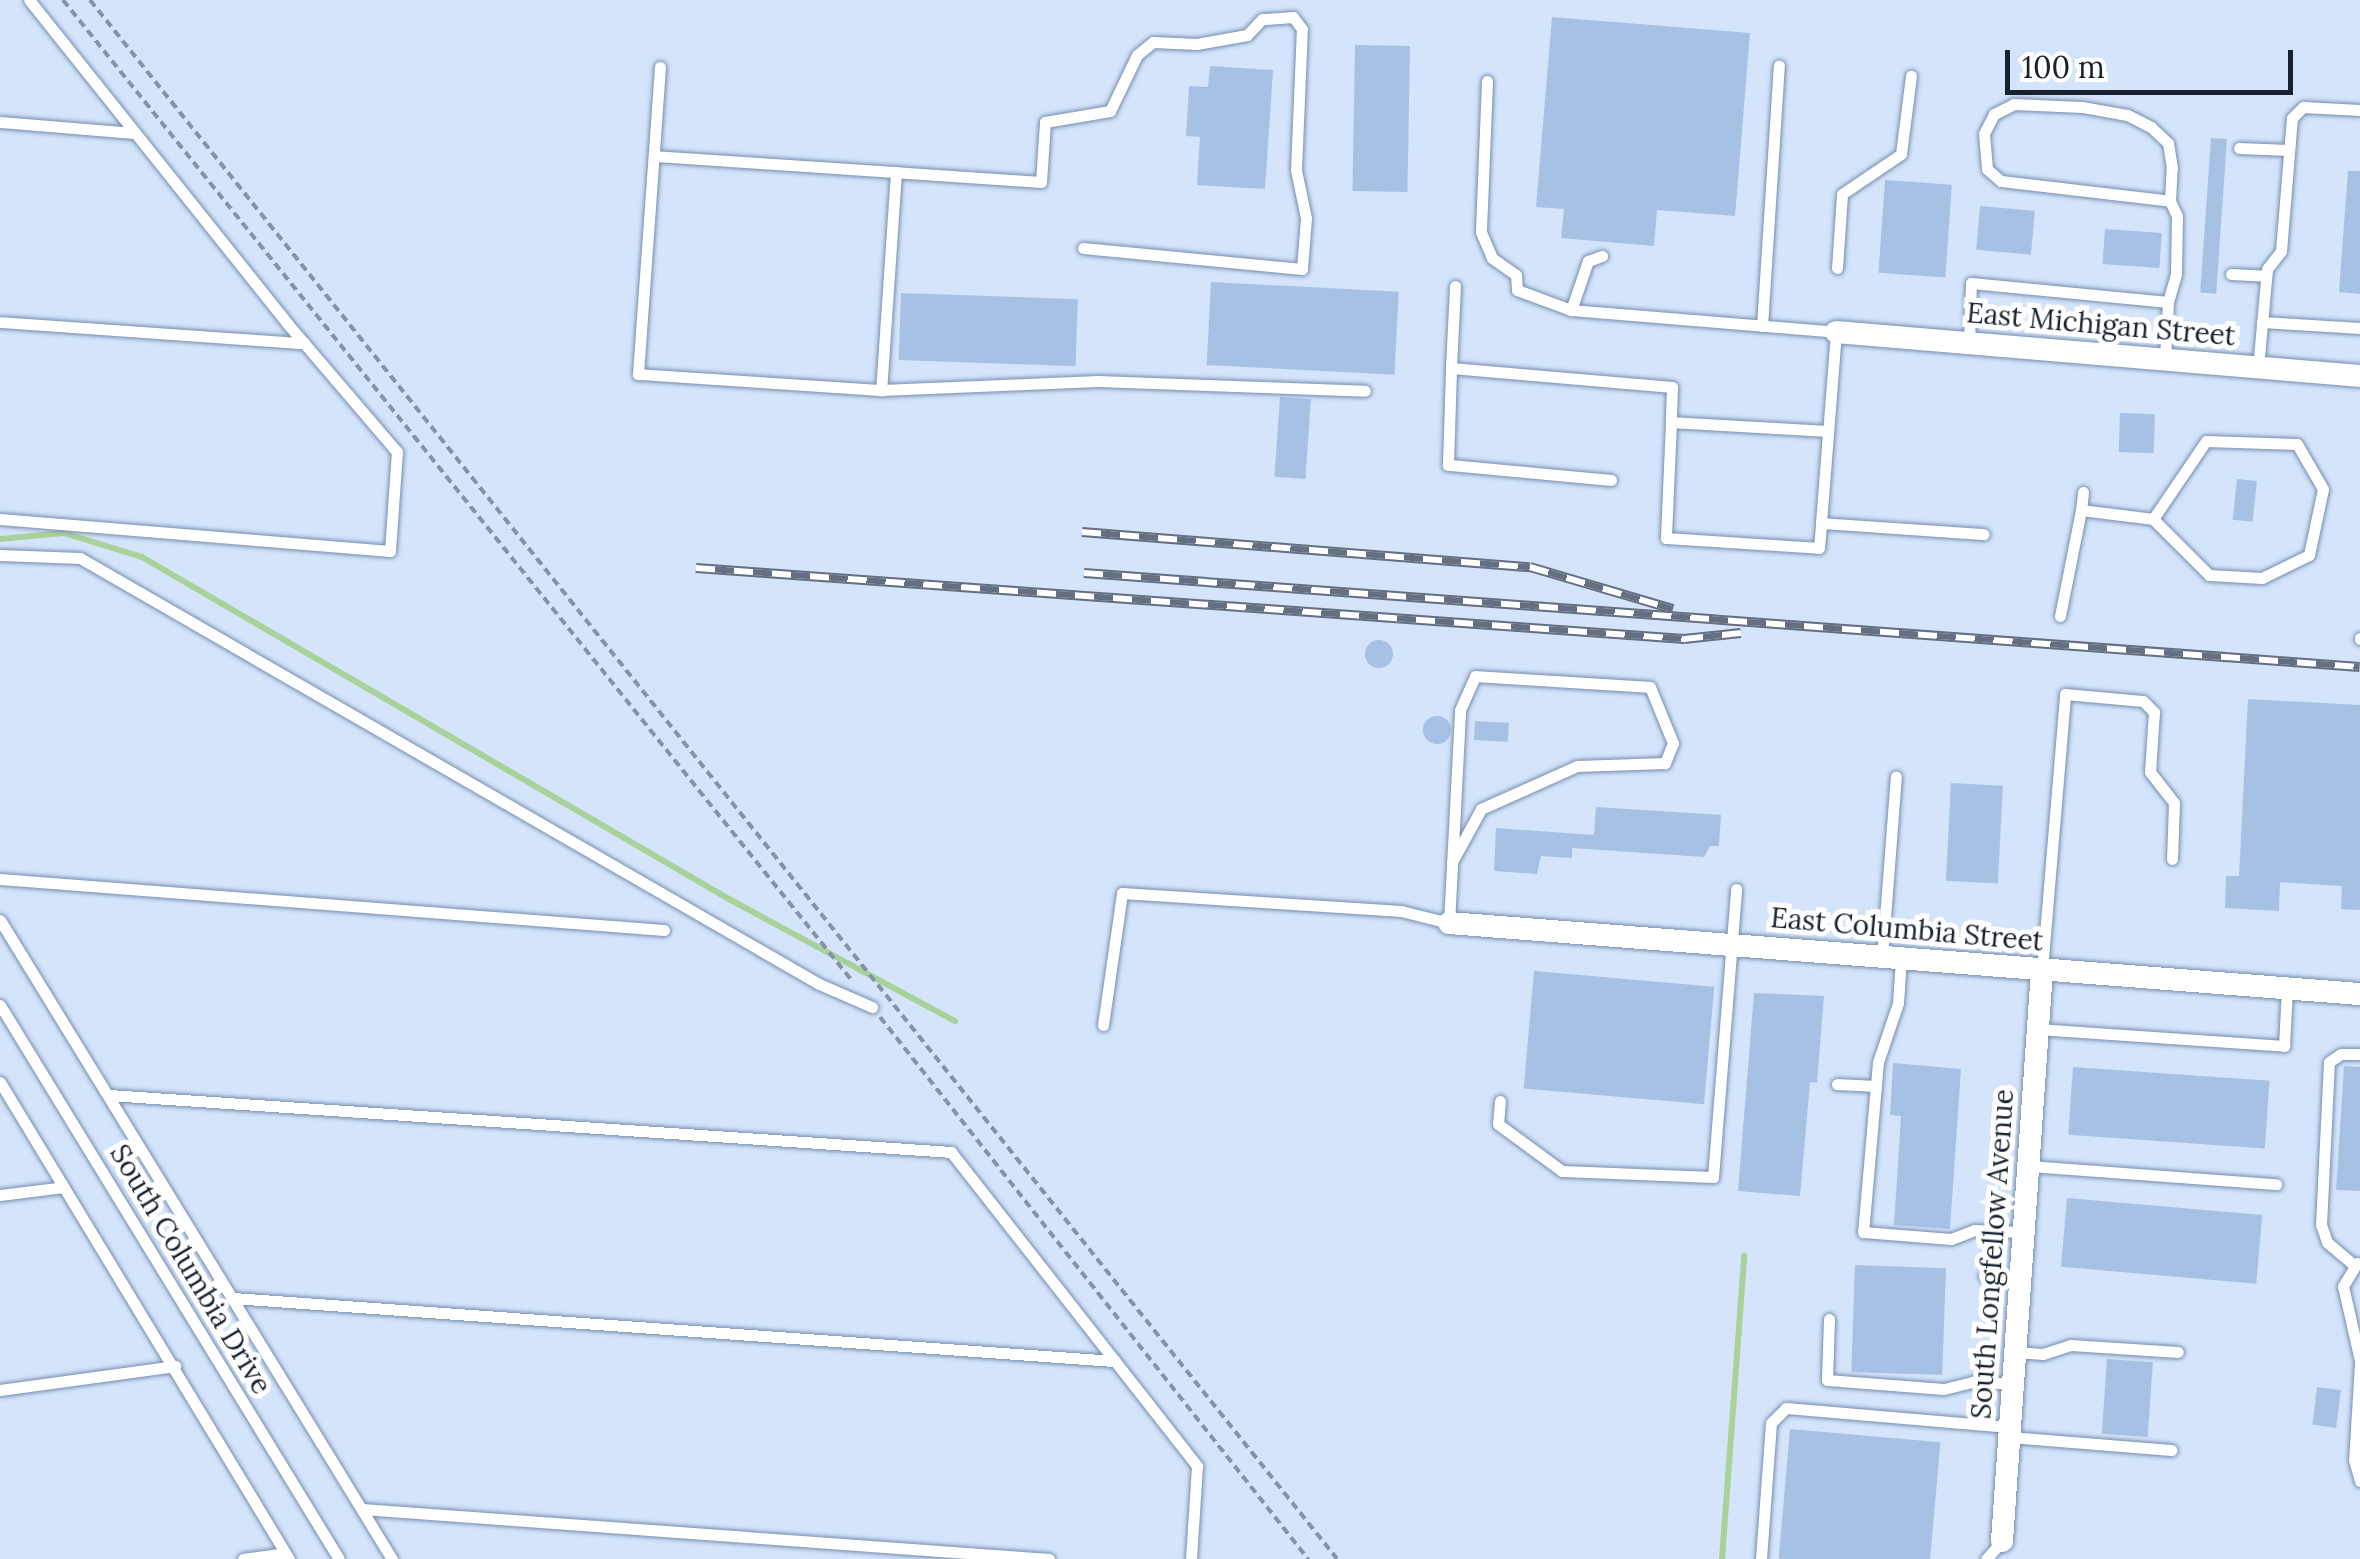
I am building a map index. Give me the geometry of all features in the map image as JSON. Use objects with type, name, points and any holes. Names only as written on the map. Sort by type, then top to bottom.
[{"type":"street","name":"East Michigan Street","points":[[1836,332],[2360,376]]},
{"type":"street","name":"East Columbia Street","points":[[1449,923],[2360,994]]},
{"type":"street","name":"South Longfellow Avenue","points":[[1994,1550],[2009,1432],[2042,970]]},
{"type":"lane","points":[[0,519],[390,551],[397,452],[304,343],[29,0]]},
{"type":"lane","points":[[654,156],[1040,182],[1045,122],[1110,111],[1137,55],[1153,42],[1197,44],[1247,35],[1262,18],[1292,17],[1302,29],[1296,170],[1306,218],[1302,269],[1083,248]]},
{"type":"lane","points":[[1762,326],[1779,66]]},
{"type":"lane","points":[[660,67],[638,374],[881,390],[1098,380],[1365,392]]},
{"type":"lane","points":[[1837,268],[1842,194],[1901,154],[1910,76]]},
{"type":"lane","points":[[1451,368],[1672,387],[1666,538],[1819,548],[1836,332],[1572,310],[1517,290],[1516,275],[1492,258],[1480,232],[1487,81]]},
{"type":"lane","points":[[2165,360],[2168,302],[2176,274],[2177,216],[2170,202],[2172,168],[2168,143],[2151,127],[2127,115],[2082,107],[2014,104],[1994,114],[1984,134],[1987,169],[2001,181],[2170,202]]},
{"type":"lane","points":[[2258,368],[2266,276],[2281,252],[2289,150],[2297,110],[2360,110]]},
{"type":"lane","points":[[0,122],[135,133]]},
{"type":"lane","points":[[2239,148],[2289,150]]},
{"type":"lane","points":[[881,390],[896,172]]},
{"type":"lane","points":[[1572,310],[1588,261],[1602,256]]},
{"type":"lane","points":[[2231,274],[2266,276]]},
{"type":"lane","points":[[1970,343],[1972,283],[2168,302]]},
{"type":"lane","points":[[1455,286],[1448,465],[1610,480]]},
{"type":"lane","points":[[0,322],[304,343]]},
{"type":"lane","points":[[2262,322],[2360,328]]},
{"type":"lane","points":[[1670,422],[1827,431]]},
{"type":"lane","points":[[2080,510],[2153,520],[2209,575],[2262,578],[2309,555],[2323,489],[2297,444],[2206,441],[2153,520]]},
{"type":"lane","points":[[2060,616],[2084,492]]},
{"type":"lane","points":[[1822,523],[1984,534]]},
{"type":"lane","points":[[0,555],[80,558],[819,984],[872,1007]]},
{"type":"lane","points":[[1102,1025],[1122,893],[1400,911],[1449,923],[1452,862],[1460,710],[1475,676],[1650,687],[1673,743],[1665,763],[1577,766],[1482,809],[1452,862]]},
{"type":"lane","points":[[2042,970],[2065,694],[2143,701],[2154,712],[2150,772],[2174,802],[2172,859]]},
{"type":"lane","points":[[1896,777],[1891,958],[1898,1003],[1878,1062],[1863,1232],[1951,1239],[1974,1230],[2023,1232]]},
{"type":"lane","points":[[0,879],[664,930]]},
{"type":"lane","points":[[1500,1101],[1498,1124],[1562,1171],[1713,1177],[1736,889]]},
{"type":"lane","points":[[0,920],[392,1559]]},
{"type":"lane","points":[[2038,1030],[2284,1046],[2287,988]]},
{"type":"lane","name":"South Columbia Drive","points":[[0,1005],[340,1559]]},
{"type":"lane","points":[[2360,1054],[2341,1054],[2329,1062],[2320,1225],[2326,1242],[2357,1263],[2343,1286],[2360,1362],[2354,1460],[2360,1481]]},
{"type":"lane","points":[[0,1082],[287,1556],[243,1559]]},
{"type":"lane","points":[[1837,1084],[1876,1086]]},
{"type":"lane","points":[[108,1095],[951,1152],[1197,1466],[1191,1559]]},
{"type":"lane","points":[[2028,1166],[2276,1184]]},
{"type":"lane","points":[[0,1195],[64,1187]]},
{"type":"lane","points":[[1984,1276],[2020,1278]]},
{"type":"lane","points":[[233,1298],[1114,1361]]},
{"type":"lane","points":[[1829,1319],[1827,1380],[1944,1389],[1976,1380],[2012,1384]]},
{"type":"lane","points":[[2015,1352],[2043,1354],[2071,1345],[2178,1352]]},
{"type":"lane","points":[[0,1390],[175,1366]]},
{"type":"lane","points":[[1761,1559],[1770,1423],[1786,1408],[2170,1450]]},
{"type":"lane","points":[[362,1509],[1049,1559]]},
{"type":"path","points":[[64,0],[872,1007],[1308,1559]]},
{"type":"path","points":[[90,0],[1337,1559]]},
{"type":"building","points":[[1552,17],[1750,33],[1735,216],[1657,210],[1654,246],[1561,238],[1564,209],[1536,207]]},
{"type":"building","points":[[1355,45],[1410,46],[1407,192],[1352,191]]},
{"type":"building","points":[[1210,66],[1273,70],[1265,189],[1197,185],[1200,137],[1186,136],[1189,86],[1208,87]]},
{"type":"building","points":[[2211,138],[2227,139],[2216,294],[2200,293]]},
{"type":"building","points":[[2348,171],[2360,171],[2360,294],[2339,292]]},
{"type":"building","points":[[1885,180],[1952,185],[1945,277],[1879,273]]},
{"type":"building","points":[[1980,206],[2035,211],[2031,255],[1976,250]]},
{"type":"building","points":[[2105,229],[2162,233],[2159,268],[2103,264]]},
{"type":"building","points":[[1211,282],[1399,292],[1394,375],[1207,365]]},
{"type":"building","points":[[901,293],[1078,299],[1076,366],[899,360]]},
{"type":"building","points":[[1280,397],[1311,399],[1305,479],[1274,477]]},
{"type":"building","points":[[2120,413],[2155,414],[2154,453],[2119,452]]},
{"type":"building","points":[[2237,479],[2257,481],[2253,522],[2233,520]]},
{"type":"building","points":[[1379,640],[1389,644],[1393,654],[1389,664],[1379,668],[1369,664],[1365,654],[1369,644]]},
{"type":"building","points":[[2248,699],[2360,705],[2360,910],[2341,909],[2342,886],[2280,882],[2279,911],[2225,908],[2226,876],[2239,876]]},
{"type":"building","points":[[1437,716],[1447,720],[1451,730],[1447,740],[1437,744],[1427,740],[1423,730],[1427,720]]},
{"type":"building","points":[[1475,721],[1509,723],[1508,742],[1474,740]]},
{"type":"building","points":[[1951,783],[2003,786],[1998,884],[1946,881]]},
{"type":"building","points":[[1596,807],[1721,815],[1719,846],[1710,846],[1704,857],[1572,848],[1572,858],[1541,856],[1537,874],[1494,871],[1496,828],[1594,835]]},
{"type":"building","points":[[1534,971],[1714,987],[1704,1104],[1524,1089]]},
{"type":"building","points":[[1754,993],[1824,996],[1817,1083],[1810,1082],[1800,1196],[1738,1191]]},
{"type":"building","points":[[1893,1063],[1961,1069],[1950,1229],[1894,1225],[1901,1116],[1890,1115]]},
{"type":"building","points":[[2344,1066],[2360,1067],[2360,1191],[2336,1190]]},
{"type":"building","points":[[2073,1067],[2270,1081],[2265,1149],[2068,1135]]},
{"type":"building","points":[[2067,1198],[2262,1215],[2256,1284],[2061,1267]]},
{"type":"building","points":[[1855,1265],[1946,1268],[1942,1375],[1851,1372]]},
{"type":"building","points":[[2107,1359],[2153,1362],[2148,1437],[2102,1434]]},
{"type":"building","points":[[2317,1387],[2341,1390],[2336,1428],[2312,1425]]},
{"type":"building","points":[[1790,1429],[1940,1442],[1930,1559],[1779,1559]]},
{"type":"waterway","points":[[0,539],[64,533],[142,557],[729,899],[955,1021]]},
{"type":"waterway","points":[[1722,1559],[1744,1256]]},
{"type":"railway","points":[[1082,532],[1530,567],[1673,609]]},
{"type":"railway","points":[[696,568],[1684,639],[1741,633]]},
{"type":"railway","points":[[1084,573],[2360,667]]}]
